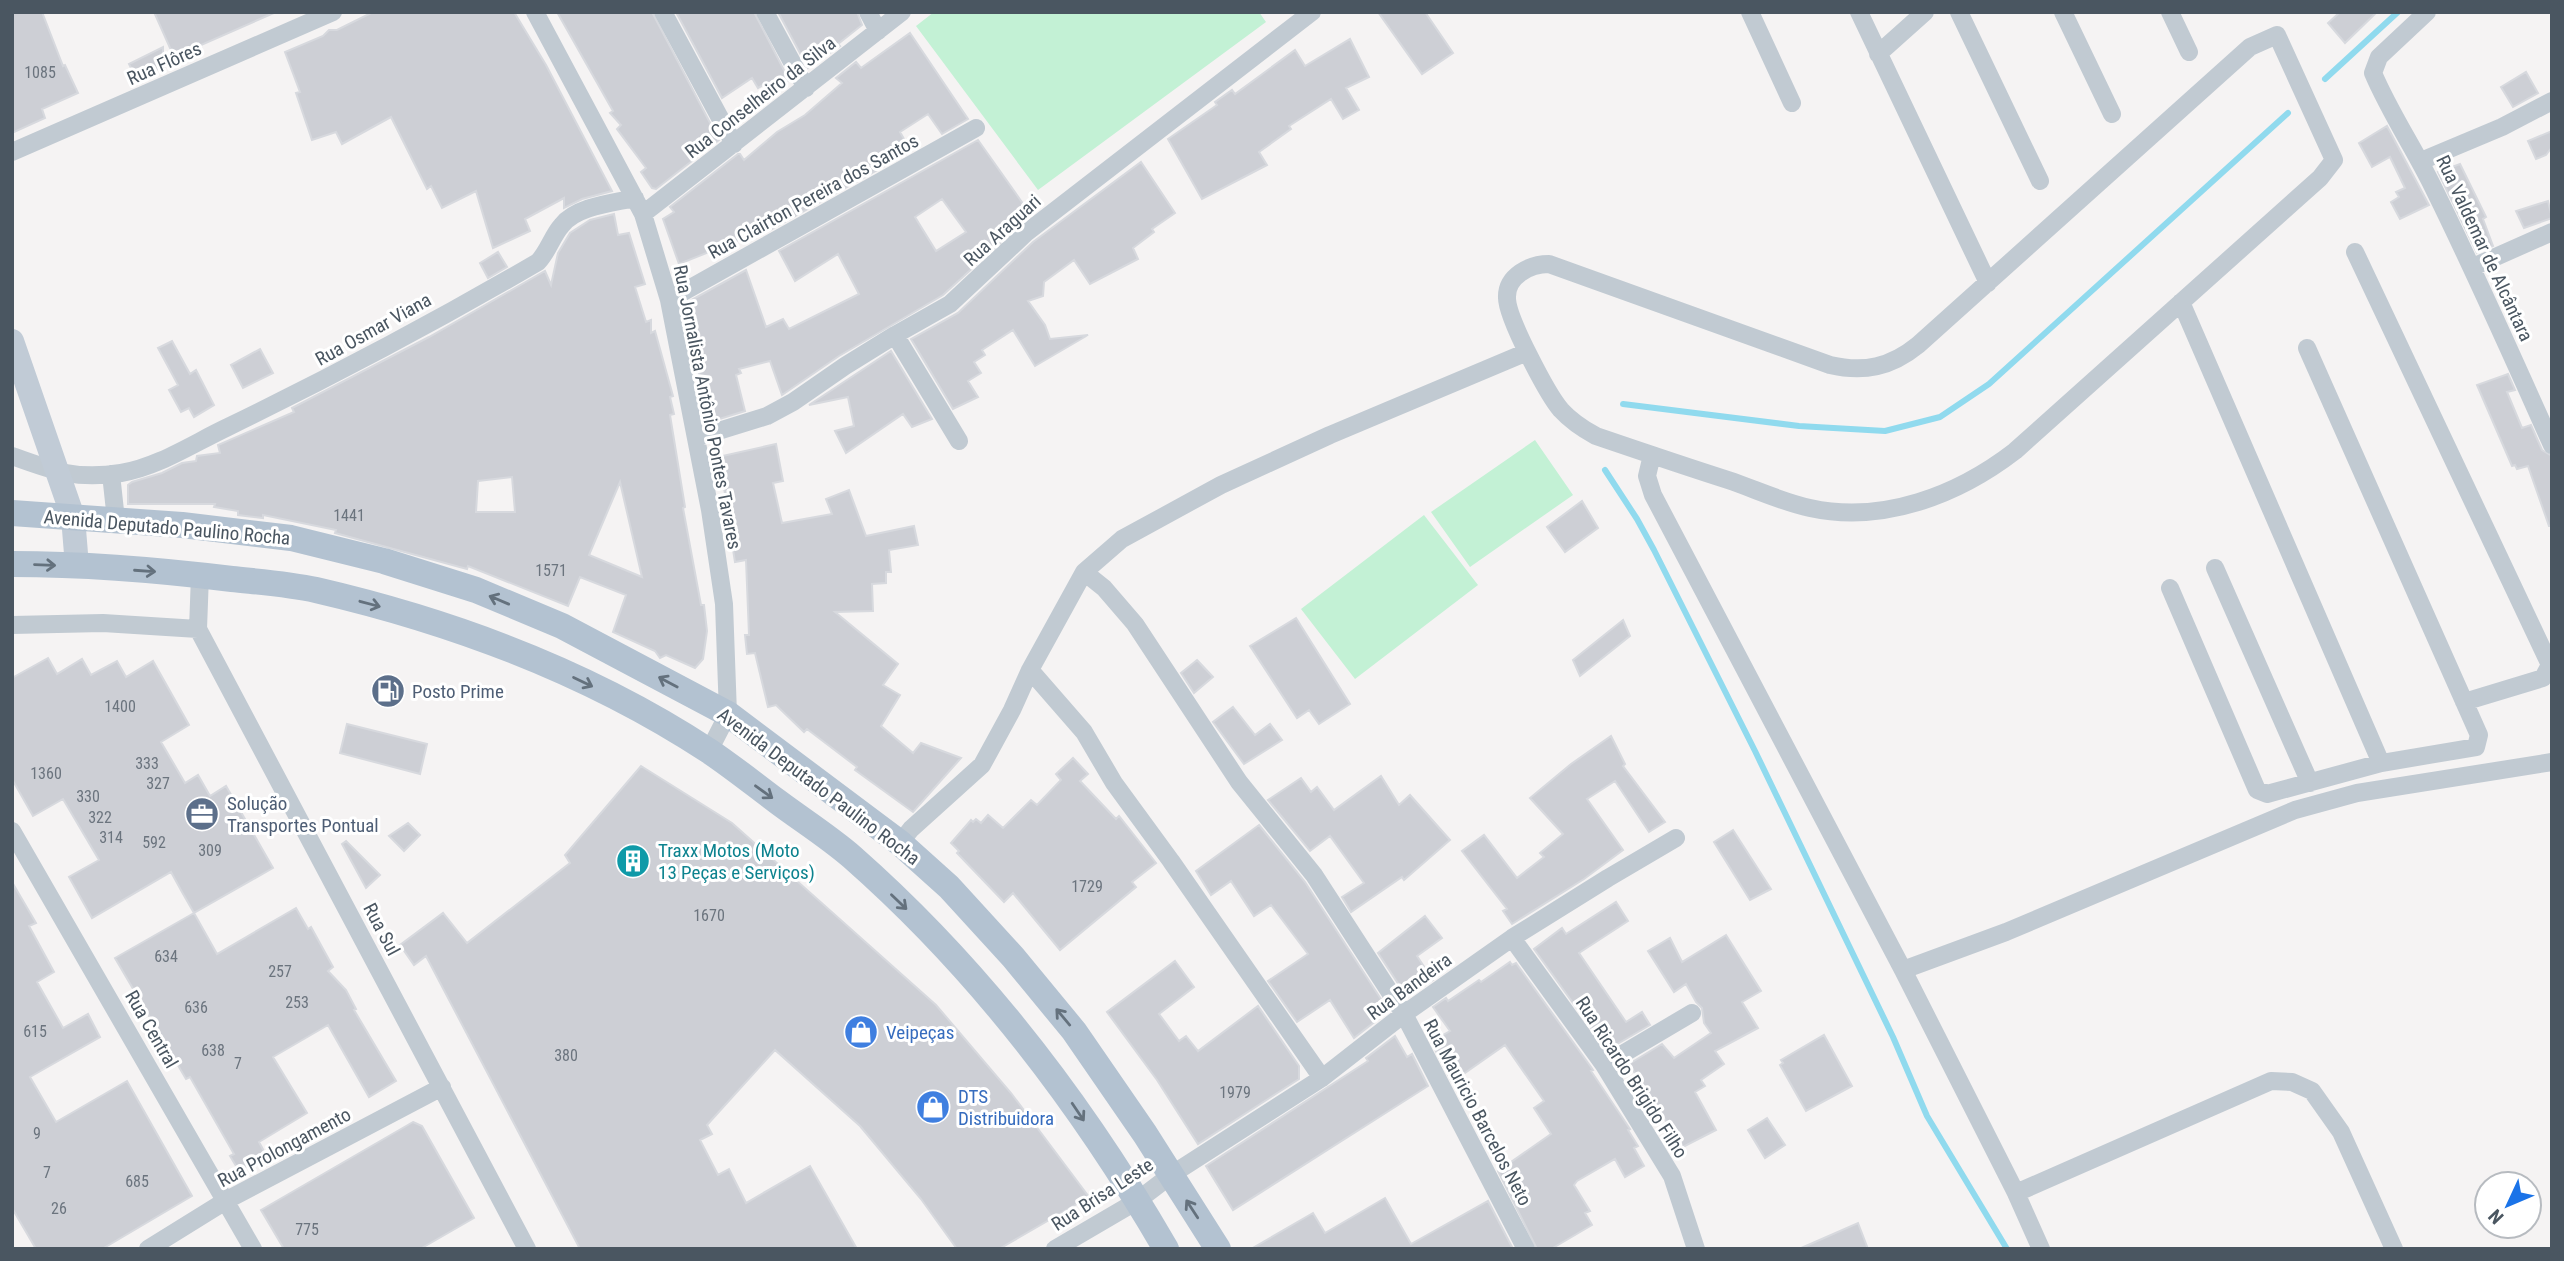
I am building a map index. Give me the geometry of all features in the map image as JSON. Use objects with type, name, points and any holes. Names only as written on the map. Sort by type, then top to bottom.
[{"type":"main road","points":[[12,341],[72,517],[77,566]]},
{"type":"main road","name":"Avenida Deputado Paulino Rocha","points":[[12,513],[182,525],[291,538],[384,561],[467,587],[562,626],[728,714],[900,843],[949,887],[1013,957],[1074,1031],[1218,1249]]},
{"type":"main road","name":"Avenida Deputado Paulino Rocha","points":[[12,564],[200,575],[315,590],[484,638],[545,663],[625,702],[709,751],[850,855],[952,956],[1012,1023],[1060,1086],[1166,1249]]},
{"type":"street","name":"Rua Flôres","points":[[12,152],[332,12]]},
{"type":"street","name":"Rua Jornalista Antônio Pontes Tavares","points":[[535,12],[639,206],[669,300],[710,510],[724,604],[728,714],[709,751]]},
{"type":"street","points":[[663,12],[734,144]]},
{"type":"street","points":[[765,12],[806,88]]},
{"type":"street","points":[[868,12],[878,31]]},
{"type":"street","name":"Rua Conselheiro da Silva","points":[[639,206],[734,144],[902,12]]},
{"type":"street","name":"Rua Araguari","points":[[696,438],[767,416],[895,335],[950,304],[1026,233],[1312,12]]},
{"type":"street","points":[[1750,12],[1792,103]]},
{"type":"street","points":[[1859,12],[1988,283]]},
{"type":"street","points":[[1878,54],[1925,12]]},
{"type":"street","points":[[1959,12],[2039,181]]},
{"type":"street","points":[[2063,12],[2112,114]]},
{"type":"street","points":[[2170,12],[2189,52]]},
{"type":"street","name":"Rua Valdemar de Alcântara","points":[[2427,12],[2379,57],[2373,73],[2382,95],[2421,161],[2473,267],[2552,445]]},
{"type":"street","points":[[2277,35],[2334,160],[2320,178],[2181,302],[1993,468],[1968,483],[1916,503],[1863,511],[1810,508],[1596,436],[1572,420],[1552,398],[1527,352],[1507,300],[1508,291],[1517,276],[1540,264],[1549,264],[1830,365],[1859,370],[1890,363],[1905,356],[2250,47],[2277,35]]},
{"type":"street","points":[[2421,161],[2502,127],[2552,101]]},
{"type":"street","name":"Rua Clairton Pereira dos Santos","points":[[669,300],[976,128]]},
{"type":"street","name":"Rua Osmar Viana","points":[[57,473],[84,477],[123,473],[153,463],[303,391],[538,262],[548,251],[563,223],[570,217],[597,207],[639,206]]},
{"type":"street","points":[[2473,267],[2552,232]]},
{"type":"street","points":[[2356,252],[2550,665],[2543,678],[2464,702]]},
{"type":"street","points":[[2181,302],[2381,763]]},
{"type":"street","points":[[895,335],[959,441]]},
{"type":"street","points":[[2170,588],[2257,790],[2267,794],[2381,763],[2476,747],[2479,735],[2307,348]]},
{"type":"street","points":[[900,843],[911,829],[982,765],[1084,572],[1122,539],[1221,485],[1330,435],[1527,352]]},
{"type":"street","points":[[1652,455],[1647,476],[1653,495],[1903,970],[2016,1193],[2041,1249]]},
{"type":"street","points":[[12,456],[57,473]]},
{"type":"street","points":[[111,474],[116,520]]},
{"type":"street","points":[[2215,568],[2310,783]]},
{"type":"street","name":"Rua Mauricio Barcelos Neto","points":[[1084,572],[1104,588],[1135,624],[1239,782],[1314,875],[1404,1014],[1526,1249]]},
{"type":"street","points":[[12,625],[103,623],[198,628],[200,575]]},
{"type":"street","name":"Rua Sul","points":[[198,628],[527,1249]]},
{"type":"street","points":[[1030,670],[1084,732],[1114,783],[1171,860],[1322,1078]]},
{"type":"street","points":[[1903,970],[2006,932],[2295,810],[2357,793],[2552,762]]},
{"type":"street","name":"Rua Central","points":[[12,831],[253,1249]]},
{"type":"street","name":"Rua Bandeira","points":[[1171,1175],[1322,1078],[1404,1014],[1512,939],[1676,838]]},
{"type":"street","name":"Rua Ricardo Brigido Filho","points":[[1512,939],[1604,1065],[1672,1176],[1696,1249]]},
{"type":"street","points":[[1604,1065],[1692,1013]]},
{"type":"street","points":[[2016,1193],[2271,1081],[2292,1082],[2312,1091],[2341,1132],[2393,1249]]},
{"type":"street","name":"Rua Prolongamento","points":[[148,1249],[227,1200],[442,1087]]},
{"type":"street","name":"Rua Brisa Leste","points":[[1055,1249],[1137,1201],[1171,1175]]},
{"type":"green space","points":[[934,12],[1259,12],[1266,22],[1038,190],[916,26]]},
{"type":"green space","points":[[1535,440],[1573,495],[1470,567],[1431,512]]},
{"type":"green space","points":[[1424,515],[1478,585],[1355,679],[1301,609]]},
{"type":"building","points":[[12,12],[42,12],[63,66],[65,65],[78,93],[42,109],[45,118],[12,133]]},
{"type":"building","points":[[154,12],[276,12],[174,57]]},
{"type":"building","points":[[373,12],[514,12],[546,65],[612,191],[582,199],[564,208],[564,198],[525,219],[530,231],[493,248],[476,191],[442,208],[431,186],[427,189],[391,117],[342,144],[336,132],[312,140],[296,93],[300,92],[285,52]]},
{"type":"building","points":[[557,12],[652,12],[719,140],[656,189],[652,188],[641,172],[646,168],[617,129],[621,125],[610,113],[613,111]]},
{"type":"building","points":[[676,12],[754,12],[789,80],[772,93],[766,83],[758,88],[752,78],[722,98]]},
{"type":"building","points":[[778,12],[857,12],[862,25],[838,44],[840,46],[808,68]]},
{"type":"building","points":[[1378,12],[1425,12],[1453,53],[1422,74]]},
{"type":"building","points":[[2340,12],[2377,12],[2345,43],[2328,23]]},
{"type":"building","points":[[910,33],[968,119],[942,134],[928,114],[900,132],[911,151],[770,230],[769,228],[679,264],[663,219],[674,212],[670,207],[738,154],[744,160],[777,132],[805,115],[842,83],[836,78],[856,62],[861,68]]},
{"type":"building","points":[[1350,39],[1369,77],[1346,88],[1359,110],[1343,119],[1331,99],[1289,126],[1291,129],[1259,152],[1267,165],[1202,199],[1168,139],[1217,105],[1215,102],[1232,90],[1235,94],[1295,50],[1305,66]]},
{"type":"building","points":[[163,47],[163,67],[136,78],[129,64]]},
{"type":"building","points":[[2526,72],[2538,93],[2513,107],[2501,87]]},
{"type":"building","points":[[2387,126],[2429,205],[2400,219],[2391,202],[2399,197],[2396,192],[2405,188],[2390,157],[2372,167],[2359,143]]},
{"type":"building","points":[[2552,131],[2552,147],[2546,155],[2536,159],[2528,141]]},
{"type":"building","points":[[978,140],[1031,215],[943,295],[839,356],[782,395],[770,361],[739,369],[741,373],[736,375],[745,411],[710,422],[687,319],[691,317],[686,303],[746,270],[766,327],[783,319],[789,329],[859,294],[838,254],[795,281],[779,251]],"holes":[[[942,199],[966,232],[936,251],[915,217]]]},
{"type":"building","points":[[1141,162],[1175,213],[1152,229],[1154,232],[1133,248],[1138,259],[1090,284],[1074,260],[1044,282],[1043,296],[1028,301],[1045,325],[1050,339],[1088,335],[1035,366],[1013,330],[982,350],[985,355],[974,362],[981,373],[968,381],[978,397],[953,409],[911,339],[958,313],[1033,242]]},
{"type":"building","points":[[2460,164],[2486,217],[2483,219],[2493,246],[2477,253],[2438,172]]},
{"type":"building","points":[[2548,201],[2552,218],[2524,228],[2516,211]]},
{"type":"building","points":[[614,214],[618,235],[629,233],[645,284],[635,287],[646,322],[651,320],[651,333],[655,331],[673,396],[670,397],[674,414],[670,415],[685,507],[683,508],[707,631],[703,659],[695,668],[666,655],[660,658],[655,651],[613,632],[626,595],[580,577],[568,606],[468,566],[467,569],[335,533],[336,530],[263,515],[263,518],[238,515],[238,511],[214,507],[215,504],[128,504],[128,485],[132,482],[162,473],[182,463],[196,461],[197,456],[220,453],[218,445],[294,412],[292,408],[429,337],[545,271],[551,285],[558,253],[570,233],[590,220]],"holes":[[[512,477],[515,512],[476,512],[478,481]],[[620,482],[642,577],[589,555]]]},
{"type":"building","points":[[498,252],[507,267],[488,278],[480,263]]},
{"type":"building","points":[[172,341],[190,374],[196,370],[214,405],[194,417],[189,408],[181,412],[169,390],[178,385],[158,348]]},
{"type":"building","points":[[260,349],[273,373],[243,388],[231,365]]},
{"type":"building","points":[[891,351],[932,419],[912,427],[903,414],[846,453],[835,431],[854,426],[848,397],[809,405]]},
{"type":"building","points":[[2508,374],[2515,390],[2507,392],[2522,428],[2531,425],[2542,450],[2552,456],[2552,526],[2549,526],[2528,466],[2517,469],[2515,465],[2512,466],[2477,385]]},
{"type":"building","points":[[776,444],[783,481],[773,483],[782,523],[832,514],[826,499],[849,490],[866,536],[914,526],[918,545],[889,550],[891,572],[886,572],[886,583],[872,584],[873,611],[835,612],[898,664],[883,685],[900,695],[881,726],[913,753],[921,743],[961,758],[913,812],[855,770],[857,767],[807,729],[804,732],[776,705],[768,707],[755,653],[747,654],[745,635],[749,635],[746,560],[735,562],[731,537],[726,537],[723,522],[727,521],[724,510],[728,509],[718,457]]},
{"type":"building","points":[[1582,501],[1598,528],[1565,552],[1547,527]]},
{"type":"building","points":[[1296,618],[1350,704],[1319,724],[1309,710],[1297,718],[1250,646]]},
{"type":"building","points":[[1623,620],[1630,636],[1580,676],[1573,660]]},
{"type":"building","points":[[48,658],[57,674],[82,659],[91,675],[117,661],[126,677],[153,661],[189,725],[161,742],[185,783],[198,775],[210,796],[226,786],[273,868],[194,913],[171,872],[92,918],[69,877],[99,860],[63,799],[33,816],[12,779],[12,678]]},
{"type":"building","points":[[1197,660],[1213,677],[1194,693],[1181,673]]},
{"type":"building","points":[[1233,707],[1255,735],[1270,724],[1282,740],[1244,764],[1213,722]]},
{"type":"building","points":[[347,724],[427,744],[420,774],[340,753]]},
{"type":"building","points":[[1611,736],[1625,764],[1623,766],[1665,822],[1649,832],[1615,781],[1587,799],[1623,850],[1584,879],[1512,924],[1503,911],[1507,909],[1462,851],[1484,835],[1517,878],[1544,857],[1540,853],[1563,834],[1530,798]]},
{"type":"building","points":[[1073,758],[1088,774],[1080,781],[1116,819],[1119,816],[1156,863],[1132,882],[1136,887],[1060,950],[1013,893],[1004,902],[957,853],[959,851],[951,843],[971,820],[973,822],[976,819],[981,823],[988,815],[1003,828],[1031,800],[1037,805],[1061,780],[1056,774]]},
{"type":"building","points":[[641,766],[732,823],[936,1005],[1011,1093],[1089,1197],[999,1249],[957,1249],[921,1199],[860,1126],[775,1050],[707,1125],[712,1134],[700,1140],[718,1175],[729,1169],[746,1203],[810,1166],[857,1249],[580,1249],[426,956],[414,965],[400,945],[443,913],[467,943],[570,863],[565,855]]},
{"type":"building","points":[[1381,776],[1399,805],[1410,795],[1450,840],[1404,880],[1402,877],[1351,912],[1342,897],[1364,883],[1330,836],[1310,851],[1268,800],[1301,778],[1311,792],[1317,787],[1334,810]]},
{"type":"building","points":[[408,823],[420,835],[404,851],[389,836]]},
{"type":"building","points":[[1259,825],[1305,882],[1388,1010],[1354,1038],[1330,1000],[1297,1022],[1268,981],[1308,954],[1271,905],[1254,916],[1231,881],[1211,895],[1196,871]]},
{"type":"building","points":[[1733,830],[1771,889],[1750,900],[1714,842]]},
{"type":"building","points":[[346,841],[380,875],[366,888],[342,844]]},
{"type":"building","points":[[12,882],[36,923],[29,926],[54,972],[37,982],[63,1028],[88,1014],[100,1037],[30,1077],[56,1122],[127,1081],[192,1196],[102,1249],[36,1249],[12,1208]]},
{"type":"building","points":[[1616,902],[1628,921],[1579,953],[1626,1022],[1642,1012],[1650,1025],[1607,1050],[1534,949],[1562,928],[1566,934]]},
{"type":"building","points":[[296,908],[308,929],[311,927],[333,967],[328,971],[346,990],[356,1009],[354,1010],[396,1081],[369,1097],[328,1025],[273,1057],[307,1113],[259,1142],[266,1155],[239,1171],[230,1156],[234,1154],[190,1077],[186,1079],[115,958],[194,913],[217,954]]},
{"type":"building","points":[[1425,916],[1442,938],[1417,956],[1433,980],[1407,997],[1378,953]]},
{"type":"building","points":[[1726,935],[1761,991],[1742,1002],[1758,1028],[1715,1051],[1724,1064],[1701,1080],[1705,1086],[1695,1092],[1716,1130],[1683,1147],[1629,1064],[1662,1044],[1674,1058],[1711,1033],[1704,1023],[1702,1008],[1686,984],[1674,992],[1648,951],[1670,938],[1682,962]]},
{"type":"building","points":[[1175,961],[1194,987],[1159,1014],[1179,1041],[1186,1036],[1198,1051],[1258,1006],[1299,1066],[1299,1079],[1198,1144],[1157,1080],[1107,1012]]},
{"type":"building","points":[[1510,962],[1512,965],[1516,963],[1593,1070],[1591,1071],[1630,1129],[1628,1130],[1638,1146],[1634,1148],[1644,1166],[1625,1177],[1615,1159],[1577,1181],[1574,1185],[1590,1211],[1585,1213],[1592,1225],[1551,1249],[1537,1249],[1498,1171],[1551,1134],[1534,1108],[1544,1101],[1505,1045],[1452,1082],[1431,1042],[1450,1031],[1433,1007],[1446,998],[1448,1001],[1479,980],[1481,982]]},
{"type":"building","points":[[1824,1035],[1852,1086],[1806,1111],[1780,1065],[1783,1063],[1781,1060]]},
{"type":"building","points":[[1395,1036],[1407,1057],[1412,1054],[1428,1086],[1233,1210],[1206,1166],[1368,1061],[1366,1058]]},
{"type":"building","points":[[1767,1118],[1785,1145],[1765,1158],[1748,1130]]},
{"type":"building","points":[[413,1122],[422,1126],[474,1218],[420,1249],[284,1249],[261,1210]]},
{"type":"building","points":[[1385,1198],[1411,1244],[1488,1201],[1513,1249],[1251,1249],[1313,1213],[1325,1233]]},
{"type":"building","points":[[1858,1223],[1868,1249],[1799,1249]]},
{"type":"waterway","points":[[2325,79],[2398,12]]},
{"type":"waterway","points":[[1623,404],[1799,426],[1885,431],[1940,417],[1989,384],[2288,113]]},
{"type":"waterway","points":[[1605,470],[1654,550],[1755,751],[1893,1037],[1927,1116],[2007,1249]]},
{"type":"place","name":"Posto Prime","points":[[388,691]]},
{"type":"place","name":"Solução Transportes Pontual","points":[[202,814]]},
{"type":"place","name":"Traxx Motos (Moto 13 Peças e Serviços)","points":[[633,861]]},
{"type":"place","name":"Veipeças","points":[[861,1032]]},
{"type":"place","name":"DTS Distribuidora","points":[[933,1107]]}]
